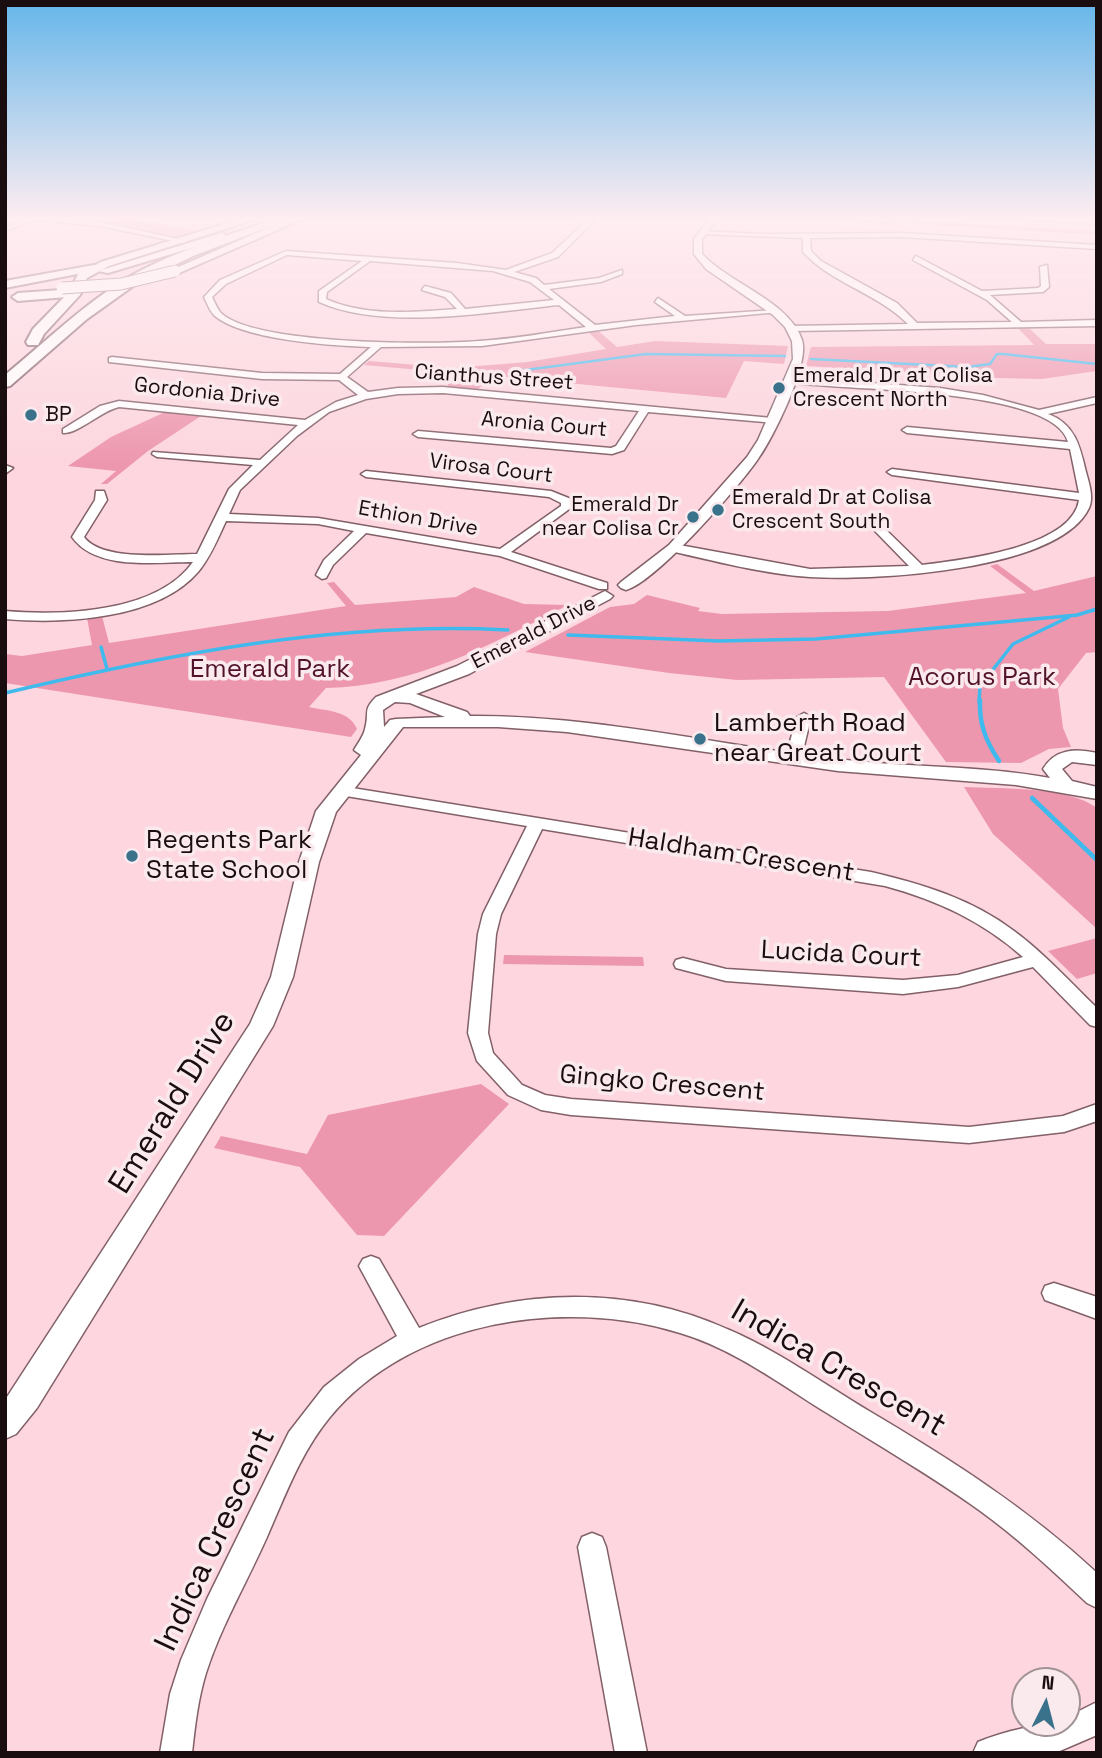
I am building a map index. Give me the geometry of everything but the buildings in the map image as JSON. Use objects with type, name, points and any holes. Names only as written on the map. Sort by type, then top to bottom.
[{"type":"highway","points":[[33,342],[60,300]]},
{"type":"highway","points":[[5,365],[86,300]]},
{"type":"highway","points":[[5,383],[121,300]]},
{"type":"highway","points":[[5,398],[122,300]]},
{"type":"street","points":[[209,300],[215,314],[223,320],[248,329],[288,337],[378,345],[464,345],[516,341],[593,328],[775,312]]},
{"type":"street","points":[[322,300],[348,309],[402,314],[562,302],[593,328]]},
{"type":"street","points":[[453,300],[463,311]]},
{"type":"street","points":[[659,300],[684,319]]},
{"type":"street","points":[[757,300],[792,328],[1097,323]]},
{"type":"street","points":[[885,300],[916,327]]},
{"type":"street","points":[[990,300],[1020,326]]},
{"type":"street","name":"Emerald Drive","points":[[340,792],[350,767],[376,733],[377,718],[374,714],[377,705],[463,670],[604,591],[616,598],[630,596],[634,591],[626,585],[674,548],[748,464],[772,421],[799,351],[792,328]]},
{"type":"street","points":[[112,360],[262,376],[342,377],[378,345]]},
{"type":"street","points":[[342,377],[348,384],[368,396]]},
{"type":"street","points":[[674,548],[805,573],[862,575],[986,560],[1028,549],[1073,522],[1081,514],[1085,497],[1071,434],[1065,426],[1042,412],[1014,403],[975,396],[789,380]]},
{"type":"street","name":"Cianthus Street","points":[[220,517],[235,489],[308,423],[328,408],[368,396],[443,390],[772,421]]},
{"type":"street","points":[[1042,412],[1097,400]]},
{"type":"street","name":"Gordonia Drive","points":[[67,431],[103,408],[119,404],[308,423]]},
{"type":"street","name":"Aronia Court","points":[[418,433],[612,452],[620,448],[645,410]]},
{"type":"street","points":[[907,430],[1073,446]]},
{"type":"street","points":[[158,454],[263,463]]},
{"type":"street","points":[[892,472],[1085,497]]},
{"type":"street","name":"Virosa Court","points":[[366,474],[551,494],[567,501],[566,507],[502,553]]},
{"type":"street","points":[[100,493],[101,500],[78,537],[80,544],[87,550],[116,556],[200,558]]},
{"type":"street","points":[[5,615],[79,614],[138,603],[176,586],[194,568],[220,517]]},
{"type":"street","name":"Ethion Drive","points":[[220,517],[299,519],[502,553],[604,591]]},
{"type":"street","points":[[862,519],[876,526],[918,568]]},
{"type":"street","points":[[322,575],[328,563],[362,529]]},
{"type":"street","name":"Emerald Drive","points":[[5,1424],[26,1398],[261,1026],[282,977],[316,837],[326,811],[401,724],[421,718],[427,710],[425,704],[463,670]]},
{"type":"street","points":[[389,698],[412,697],[425,704],[491,722]]},
{"type":"street","points":[[793,759],[804,717]]},
{"type":"street","points":[[377,718],[401,724],[491,722],[574,727],[887,771],[990,776],[1089,793]]},
{"type":"street","points":[[990,776],[1032,772],[1072,756],[1097,760]]},
{"type":"street","points":[[1057,761],[1052,769],[1054,775],[1089,793]]},
{"type":"street","name":"Haldham Crescent","points":[[340,792],[858,875],[908,886],[979,916],[1008,934],[1097,1020]]},
{"type":"street","name":"Gingko Crescent","points":[[537,823],[492,914],[487,934],[478,1033],[484,1056],[515,1090],[541,1102],[571,1107],[969,1135],[1065,1124],[1097,1112]]},
{"type":"street","name":"Lucida Court","points":[[683,964],[726,975],[903,987],[958,981],[1036,960]]},
{"type":"street","points":[[370,1266],[412,1339]]},
{"type":"street","points":[[1054,1293],[1097,1308]]},
{"type":"street","name":"Indica Crescent","points":[[176,1753],[182,1707],[196,1660],[291,1453],[330,1397],[370,1363],[412,1339],[450,1325],[505,1314],[567,1307],[618,1310],[677,1321],[741,1346],[968,1486],[1035,1536],[1097,1593]]},
{"type":"street","points":[[592,1547],[631,1753]]},
{"type":"street","points":[[989,1753],[1031,1744],[1082,1727],[1097,1718]]},
{"type":"green space","points":[[1018,328],[1029,328],[1046,344],[1097,344],[1097,371],[1042,379],[806,366],[811,347],[1034,345]]},
{"type":"green space","points":[[597,330],[617,347],[655,341],[788,346],[784,364],[744,361],[726,398],[493,376],[477,390],[447,387],[452,373],[364,365],[369,361],[454,368],[527,362],[606,349],[588,332]]},
{"type":"green space","points":[[165,412],[201,416],[148,451],[107,484],[101,484],[116,471],[68,466],[111,437]]},
{"type":"green space","name":"Acorus Park","points":[[997,564],[1034,591],[1097,576],[1097,652],[1086,653],[1058,689],[1063,728],[1071,747],[1049,749],[1021,763],[946,762],[884,677],[737,680],[525,652],[610,607],[634,604],[647,595],[700,608],[698,611],[722,614],[888,611],[1026,593],[990,566]]},
{"type":"green space","name":"Emerald Park","points":[[334,582],[355,605],[456,597],[474,587],[524,604],[568,605],[452,661],[391,680],[326,688],[309,707],[336,712],[349,718],[357,729],[351,737],[5,683],[5,654],[22,656],[92,645],[87,618],[102,616],[109,643],[346,606],[327,583]]},
{"type":"green space","points":[[964,787],[1052,792],[1084,801],[1097,808],[1097,929],[993,834]]},
{"type":"green space","points":[[1097,938],[1097,973],[1077,979],[1048,951]]},
{"type":"green space","points":[[504,955],[643,957],[644,966],[503,964]]},
{"type":"green space","points":[[481,1084],[509,1104],[384,1236],[357,1235],[300,1167],[214,1148],[221,1136],[307,1154],[328,1115]]},
{"type":"waterway","points":[[518,371],[646,354],[785,356]]},
{"type":"waterway","points":[[811,359],[968,367],[990,364],[997,354],[1003,354],[1097,364]]},
{"type":"waterway","points":[[1077,615],[1097,609]]},
{"type":"waterway","points":[[568,635],[718,641],[816,639],[1078,615]]},
{"type":"waterway","points":[[979,702],[980,686],[1013,644],[1069,617]]},
{"type":"waterway","points":[[5,693],[129,665],[255,643],[381,631],[508,630]]},
{"type":"waterway","points":[[101,647],[107,669]]},
{"type":"waterway","points":[[980,700],[984,732],[999,761]]},
{"type":"waterway","points":[[1032,798],[1097,860]]},
{"type":"place","name":"Emerald Dr at Colisa Crescent North","points":[[779,388]]},
{"type":"place","name":"BP","points":[[31,415]]},
{"type":"place","name":"Emerald Dr at Colisa Crescent South","points":[[718,510]]},
{"type":"place","name":"Emerald Dr near Colisa Cr","points":[[693,517]]},
{"type":"place","name":"Lamberth Road near Great Court","points":[[700,739]]},
{"type":"place","name":"Regents Park State School","points":[[132,856]]}]
